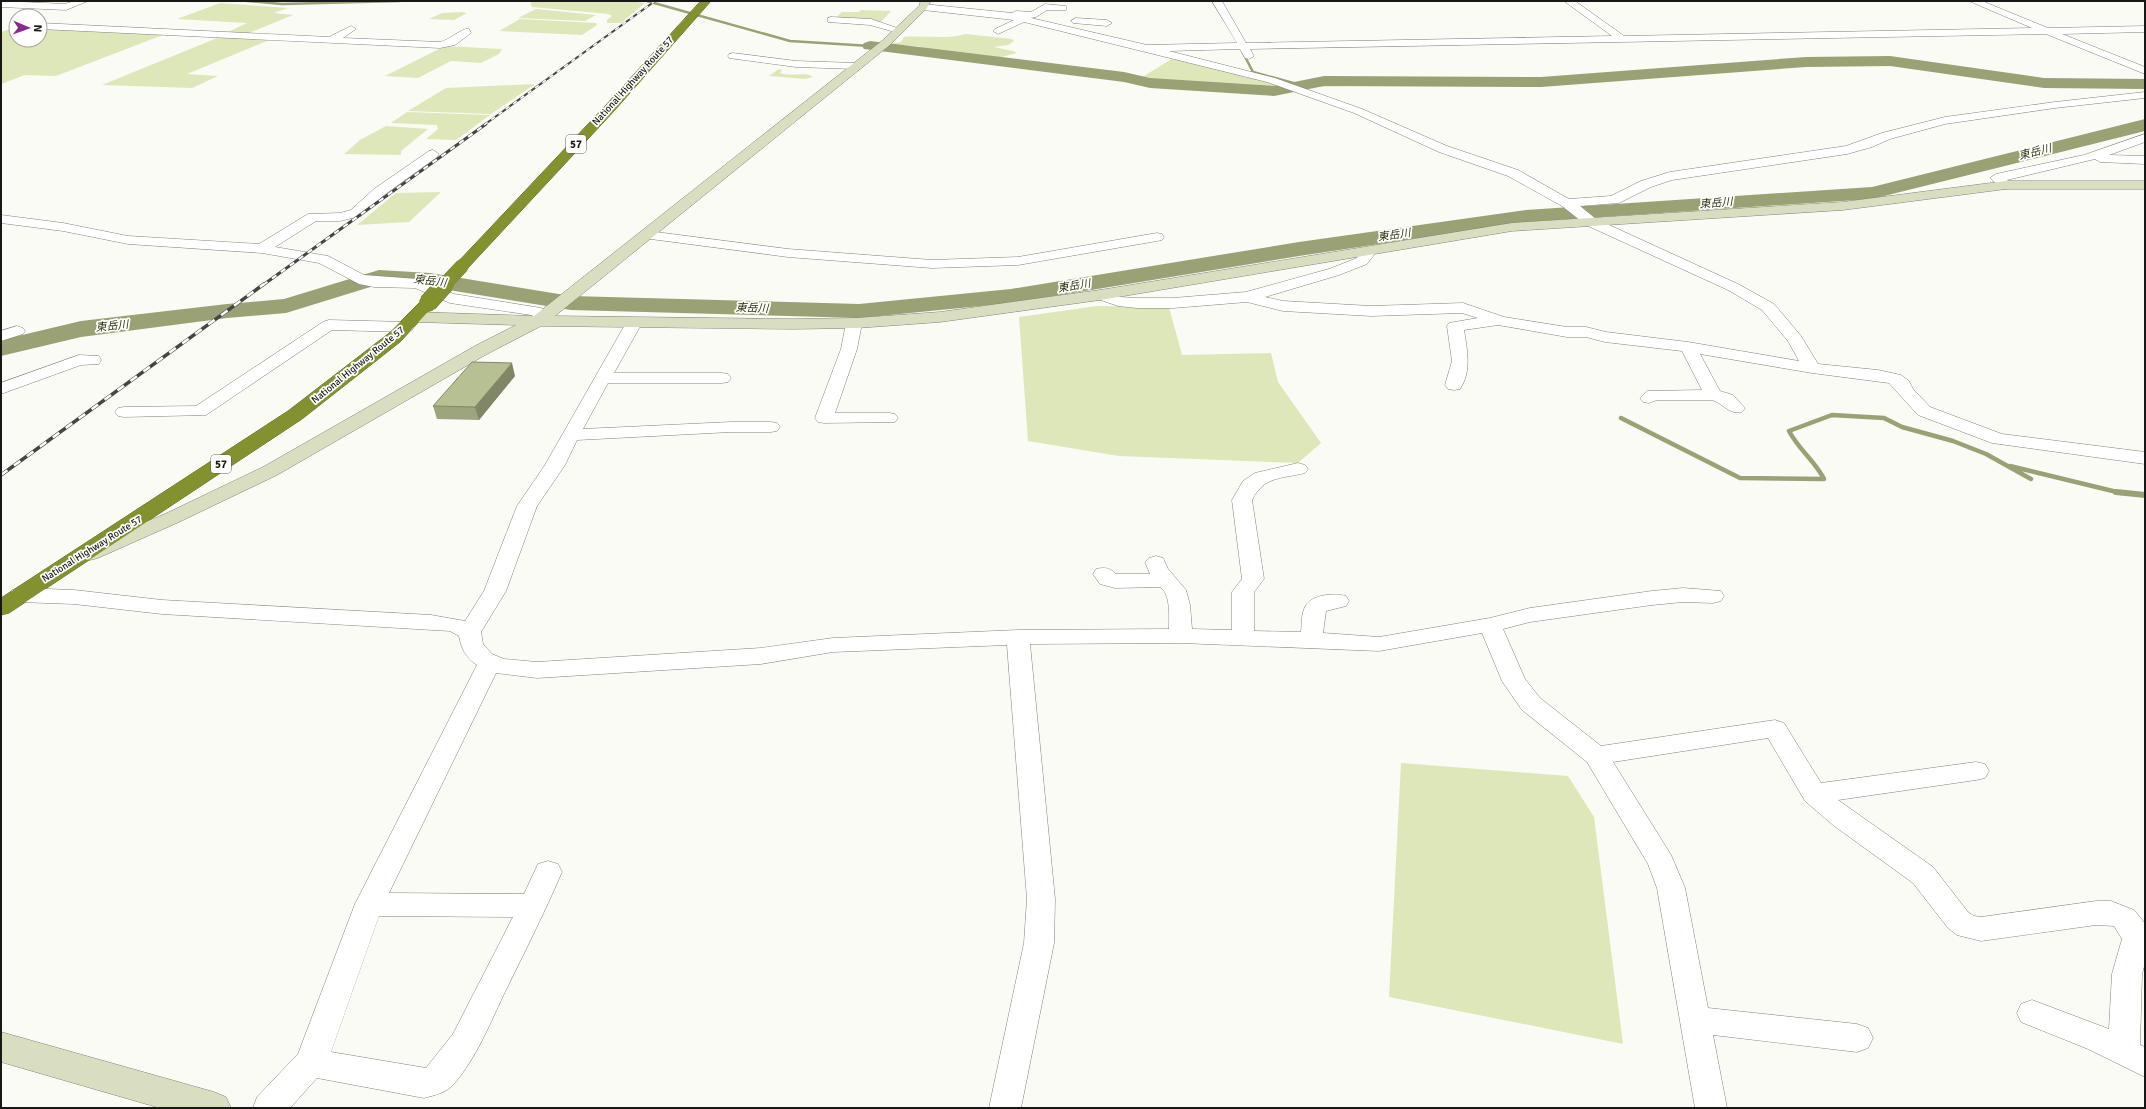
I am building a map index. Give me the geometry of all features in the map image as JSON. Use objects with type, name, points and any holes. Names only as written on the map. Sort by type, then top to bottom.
[{"type":"highway","name":"National Highway Route 57","points":[[1,608],[197,481],[294,415],[358,367],[417,316],[610,108],[702,5]]},
{"type":"street","points":[[48,13],[83,1]]},
{"type":"street","points":[[1217,1],[1257,72]]},
{"type":"street","points":[[1569,1],[1622,39]]},
{"type":"street","points":[[1974,1],[2145,71]]},
{"type":"street","points":[[1,4],[66,6]]},
{"type":"street","points":[[86,554],[229,492],[270,471],[481,350],[544,316],[648,235],[856,66],[898,30],[924,4],[1004,14],[1033,15],[1045,7],[1063,10],[1053,20]]},
{"type":"street","points":[[1004,14],[1147,48],[1277,82],[1351,108],[1437,146],[1513,173],[1567,203],[1591,222],[1733,286],[1768,307],[1795,339],[1812,368]]},
{"type":"street","points":[[831,20],[871,22],[898,30]]},
{"type":"street","points":[[998,31],[1027,20],[1107,23]]},
{"type":"street","points":[[48,26],[440,45],[451,43],[466,33],[466,31]]},
{"type":"street","points":[[331,40],[351,29]]},
{"type":"street","points":[[1147,48],[2145,29]]},
{"type":"street","points":[[733,56],[796,64],[856,66]]},
{"type":"street","points":[[1567,203],[1614,200],[1646,184],[1670,176],[1847,150],[1868,144],[1886,136],[1945,121],[2055,105],[2145,95]]},
{"type":"street","points":[[2006,185],[1996,178],[2087,158],[2145,138]]},
{"type":"street","points":[[262,249],[313,217],[340,217],[356,213],[379,192],[433,154]]},
{"type":"street","points":[[2087,158],[2145,160]]},
{"type":"street","points":[[124,412],[200,411],[329,325],[417,316],[544,316],[634,323],[854,323],[940,317],[1100,295],[1369,252],[1512,226],[1820,208],[2006,185],[2145,185]]},
{"type":"street","points":[[5,227],[63,227],[128,240],[262,249],[323,259],[366,281],[418,284],[450,298],[535,311],[544,316]]},
{"type":"street","points":[[648,235],[788,253],[901,263],[932,264],[1018,261],[1157,237]]},
{"type":"street","points":[[1100,295],[1118,301],[1137,303],[1173,303],[1247,297],[1334,272],[1362,261],[1369,252]]},
{"type":"street","points":[[1247,297],[1283,306],[1371,311],[1463,308],[1501,321],[1567,332],[1586,332],[1605,337],[1688,347],[1812,368],[1895,379],[1904,385],[1905,391],[1924,410],[2000,440],[2145,458]]},
{"type":"street","points":[[1454,385],[1460,361],[1455,326],[1501,321]]},
{"type":"street","points":[[634,323],[570,435],[555,465],[527,506],[495,591],[470,632],[470,642],[476,653],[489,664],[512,669],[537,670],[761,656],[833,645],[1018,637],[1181,636],[1311,640],[1379,644],[1490,625],[1530,615],[1644,599],[1683,595],[1713,596]]},
{"type":"street","points":[[854,323],[849,349],[824,418],[889,418]]},
{"type":"street","points":[[1,336],[17,331]]},
{"type":"street","points":[[1688,347],[1713,395]]},
{"type":"street","points":[[1,389],[79,360],[93,360]]},
{"type":"street","points":[[602,378],[722,378]]},
{"type":"street","points":[[1649,398],[1653,395],[1713,395],[1727,399],[1736,408]]},
{"type":"street","points":[[570,435],[716,427],[771,427]]},
{"type":"street","points":[[1243,639],[1243,592],[1253,579],[1242,500],[1250,485],[1262,477],[1298,469]]},
{"type":"street","points":[[197,481],[202,493],[229,492]]},
{"type":"street","points":[[1104,574],[1108,579],[1115,581],[1160,571],[1176,590],[1181,636]]},
{"type":"street","points":[[20,595],[74,598],[162,607],[431,622],[455,625],[470,632]]},
{"type":"street","points":[[1311,640],[1315,608],[1322,603],[1338,601]]},
{"type":"street","points":[[1490,625],[1514,681],[1531,704],[1596,756],[1639,824],[1661,863],[1671,888],[1711,1108]]},
{"type":"street","points":[[1005,1108],[1038,943],[1042,899],[1018,637]]},
{"type":"street","points":[[269,1108],[311,1063],[369,904],[489,664]]},
{"type":"street","points":[[1596,756],[1712,737],[1775,729],[1814,794],[1842,818],[1923,876],[1958,920],[1967,927],[1981,929],[2111,912],[2124,918],[2133,929],[2137,939],[2128,974],[2134,1058]]},
{"type":"street","points":[[1814,794],[1976,771]]},
{"type":"street","points":[[311,1063],[424,1083],[434,1081],[442,1074],[464,1044],[533,906],[548,872]]},
{"type":"street","points":[[369,904],[533,906]]},
{"type":"street","points":[[2032,1013],[2099,1039],[2134,1058]]},
{"type":"street","points":[[1696,1020],[1857,1038]]},
{"type":"street","points":[[4,1052],[214,1108]]},
{"type":"green space","points":[[537,1],[627,1],[645,3],[621,23],[607,23],[607,20],[612,16],[608,14],[532,7],[530,3]]},
{"type":"green space","points":[[220,3],[288,8],[274,13],[293,15],[244,35],[224,34],[247,23],[177,19]]},
{"type":"green space","points":[[536,9],[596,15],[585,21],[518,18]]},
{"type":"green space","points":[[861,10],[891,11],[880,23],[834,19],[842,12],[859,12]]},
{"type":"green space","points":[[442,13],[467,13],[454,20],[429,19]]},
{"type":"green space","points":[[520,19],[596,23],[597,25],[582,35],[499,31]]},
{"type":"green space","points":[[48,27],[168,33],[56,76],[25,75],[1,84],[1,32],[8,30],[8,48],[48,48]]},
{"type":"green space","points":[[966,34],[1012,39],[1014,41],[1008,45],[994,47],[1017,53],[1001,57],[985,57],[935,52],[918,46],[887,45],[901,42],[904,37],[951,37]]},
{"type":"green space","points":[[222,36],[274,38],[187,74],[218,76],[192,88],[102,85]]},
{"type":"green space","points":[[445,46],[502,49],[499,54],[481,63],[451,61],[418,78],[385,76]]},
{"type":"green space","points":[[1173,58],[1271,79],[1284,89],[1303,85],[1318,78],[1331,76],[1385,80],[1348,86],[1306,87],[1262,93],[1162,85],[1141,78]]},
{"type":"green space","points":[[779,69],[782,70],[780,73],[784,74],[807,74],[813,77],[805,79],[769,76]]},
{"type":"green space","points":[[535,84],[491,114],[408,111],[446,88]]},
{"type":"green space","points":[[407,112],[490,115],[456,140],[426,139],[438,129],[437,125],[391,123]]},
{"type":"green space","points":[[386,126],[428,129],[401,151],[401,155],[344,154],[360,140]]},
{"type":"green space","points":[[441,192],[409,222],[357,225],[396,193]]},
{"type":"green space","points":[[1097,306],[1169,307],[1182,355],[1271,353],[1278,382],[1321,443],[1298,463],[1119,456],[1028,441],[1019,317]]},
{"type":"green space","points":[[1401,763],[1568,776],[1594,817],[1623,1044],[1389,997]]},
{"type":"building","points":[[472,362],[512,363],[475,407],[433,406]]},
{"type":"waterway","points":[[247,1],[282,4],[400,1]]},
{"type":"waterway","points":[[647,1],[790,41],[870,46]]},
{"type":"waterway","points":[[870,46],[1124,77],[1150,83],[1274,91],[1324,81],[1541,82],[1806,62],[1890,61],[2044,83],[2145,84]]},
{"type":"waterway","points":[[1243,53],[1253,72],[1297,84]]},
{"type":"waterway","name":"東岳川","points":[[1,348],[81,329],[227,311],[286,306],[379,277],[430,280],[571,303],[859,311],[1011,296],[1299,249],[1526,216],[1872,193],[2145,125]]},
{"type":"waterway","points":[[1621,418],[1740,478],[1824,479],[1789,431],[1832,415],[1884,418],[1902,427],[1953,441],[1986,454],[2031,479]]},
{"type":"waterway","points":[[2010,466],[2118,492]]},
{"type":"waterway","points":[[2118,492],[2145,495]]},
{"type":"railway","points":[[484,125],[655,1]]},
{"type":"railway","points":[[263,285],[486,124]]},
{"type":"railway","points":[[1,475],[264,284]]}]
